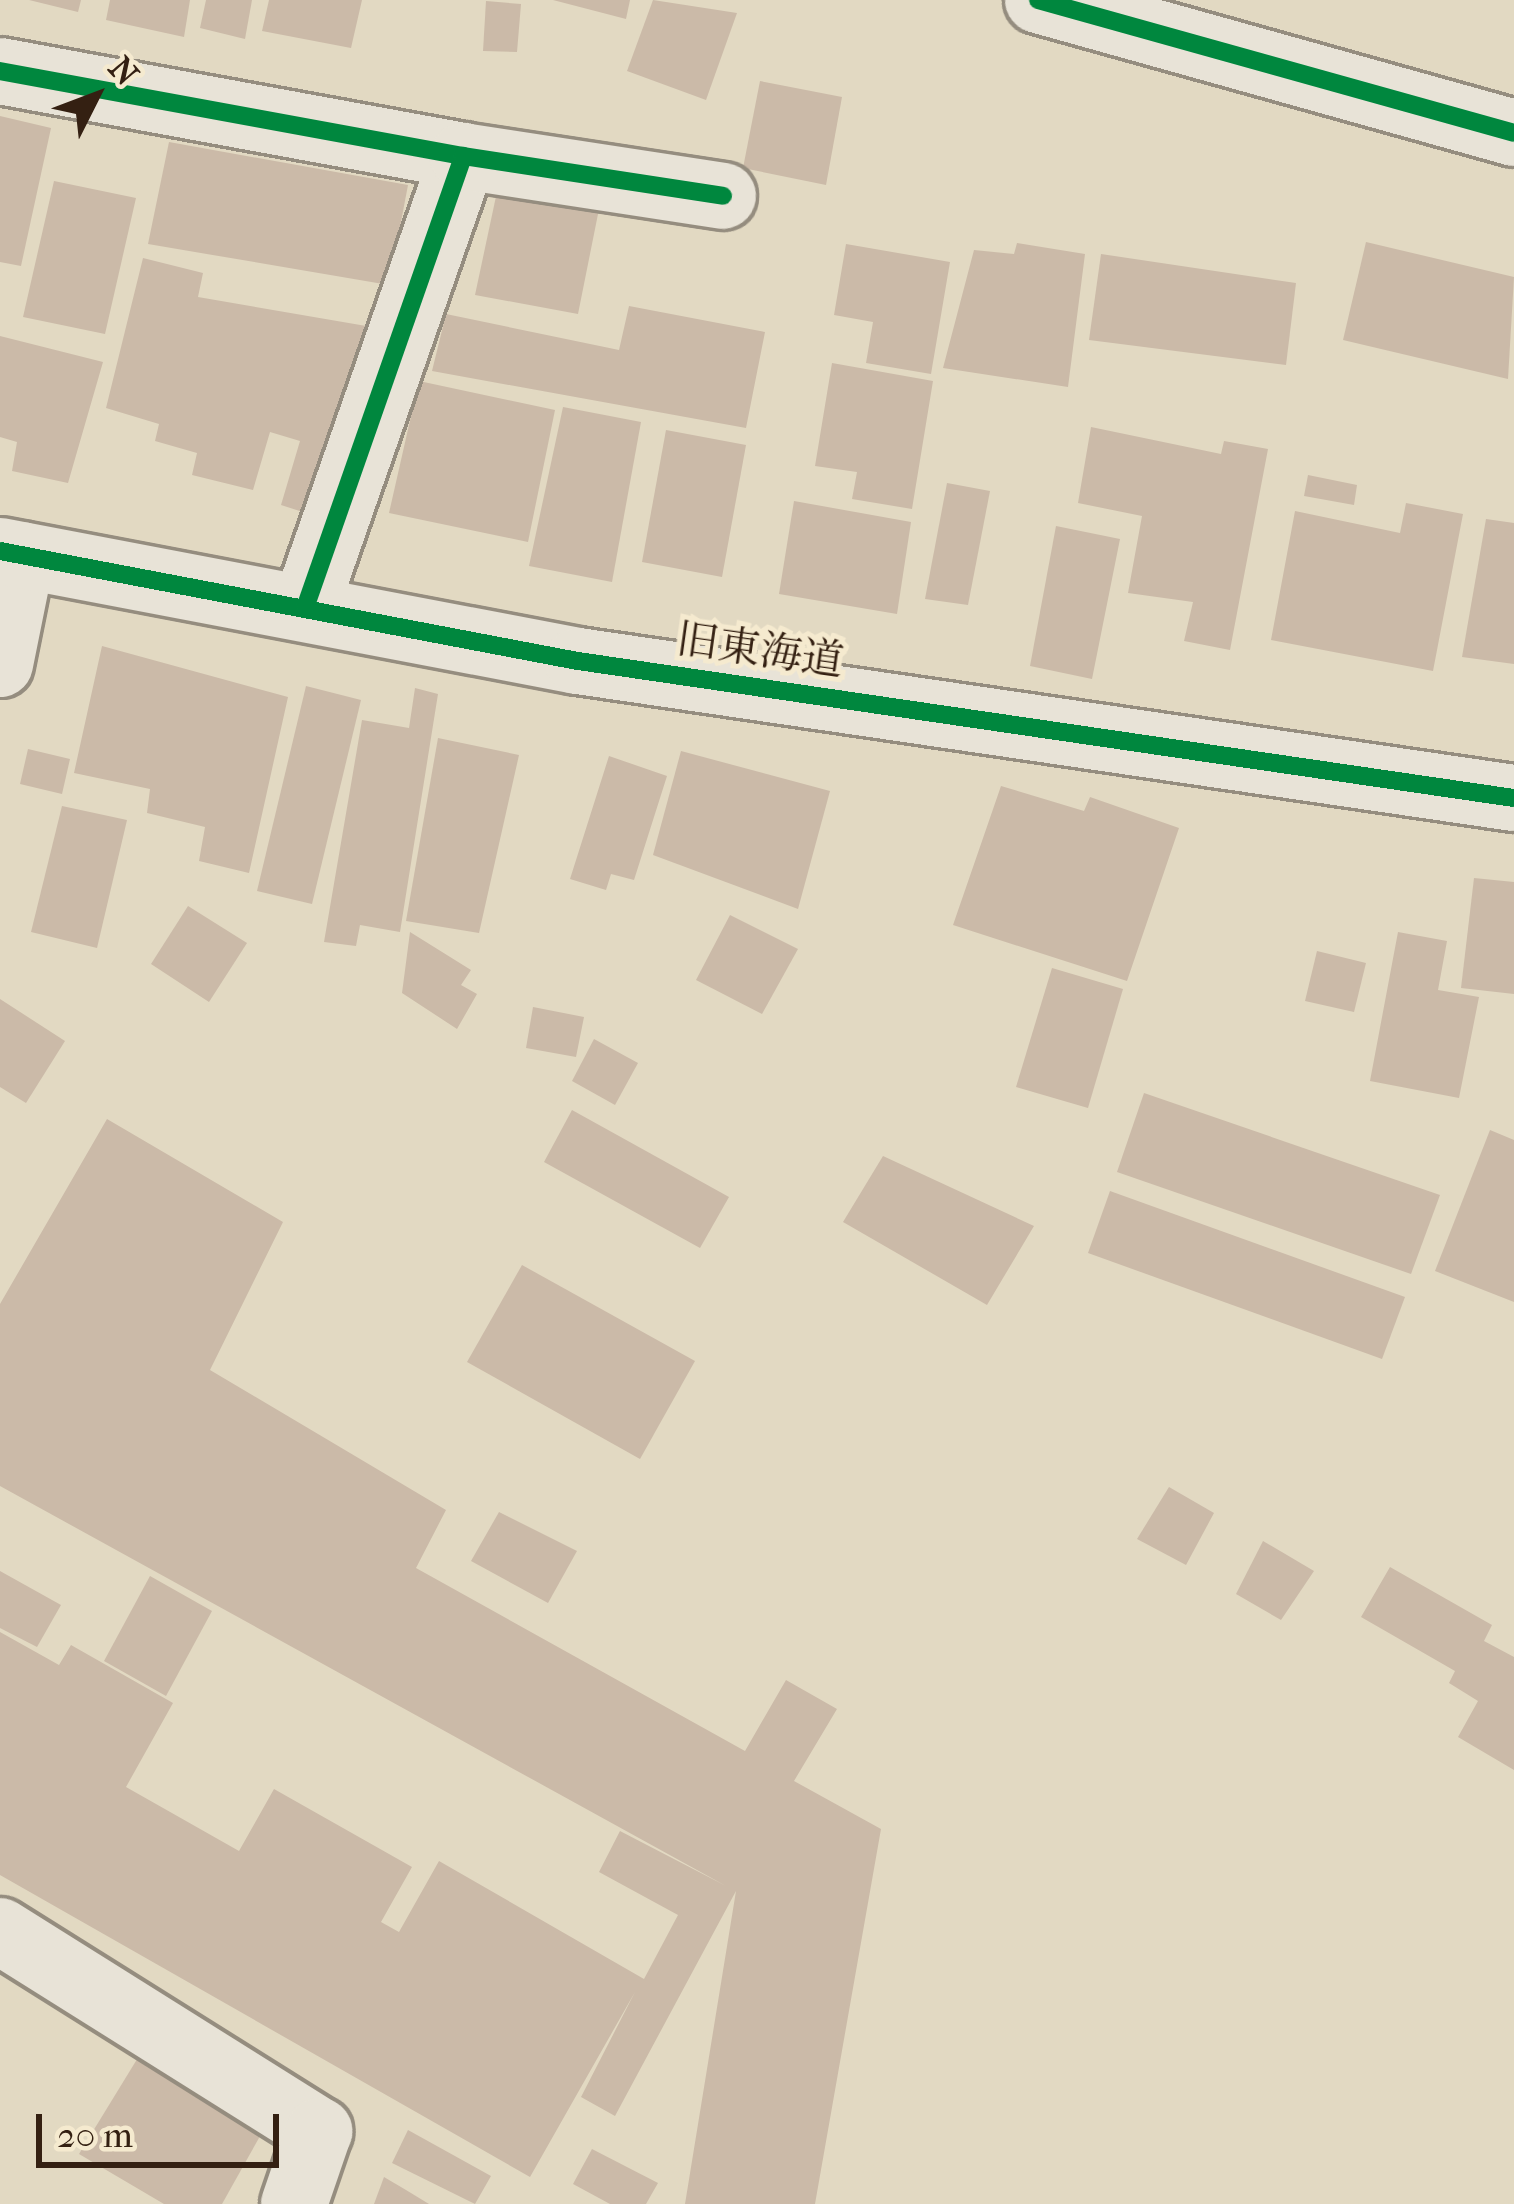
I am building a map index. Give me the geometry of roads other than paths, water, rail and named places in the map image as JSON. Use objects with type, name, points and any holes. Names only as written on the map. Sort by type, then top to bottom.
[{"type":"street","points":[[1037,0],[1514,133]]},
{"type":"street","points":[[0,71],[463,156],[723,196]]},
{"type":"street","points":[[304,608],[463,156]]},
{"type":"street","points":[[0,664],[11,553]]},
{"type":"street","name":"旧東海道","points":[[11,553],[578,661],[1514,798]]},
{"type":"street","points":[[0,1931],[319,2131],[294,2204]]}]
